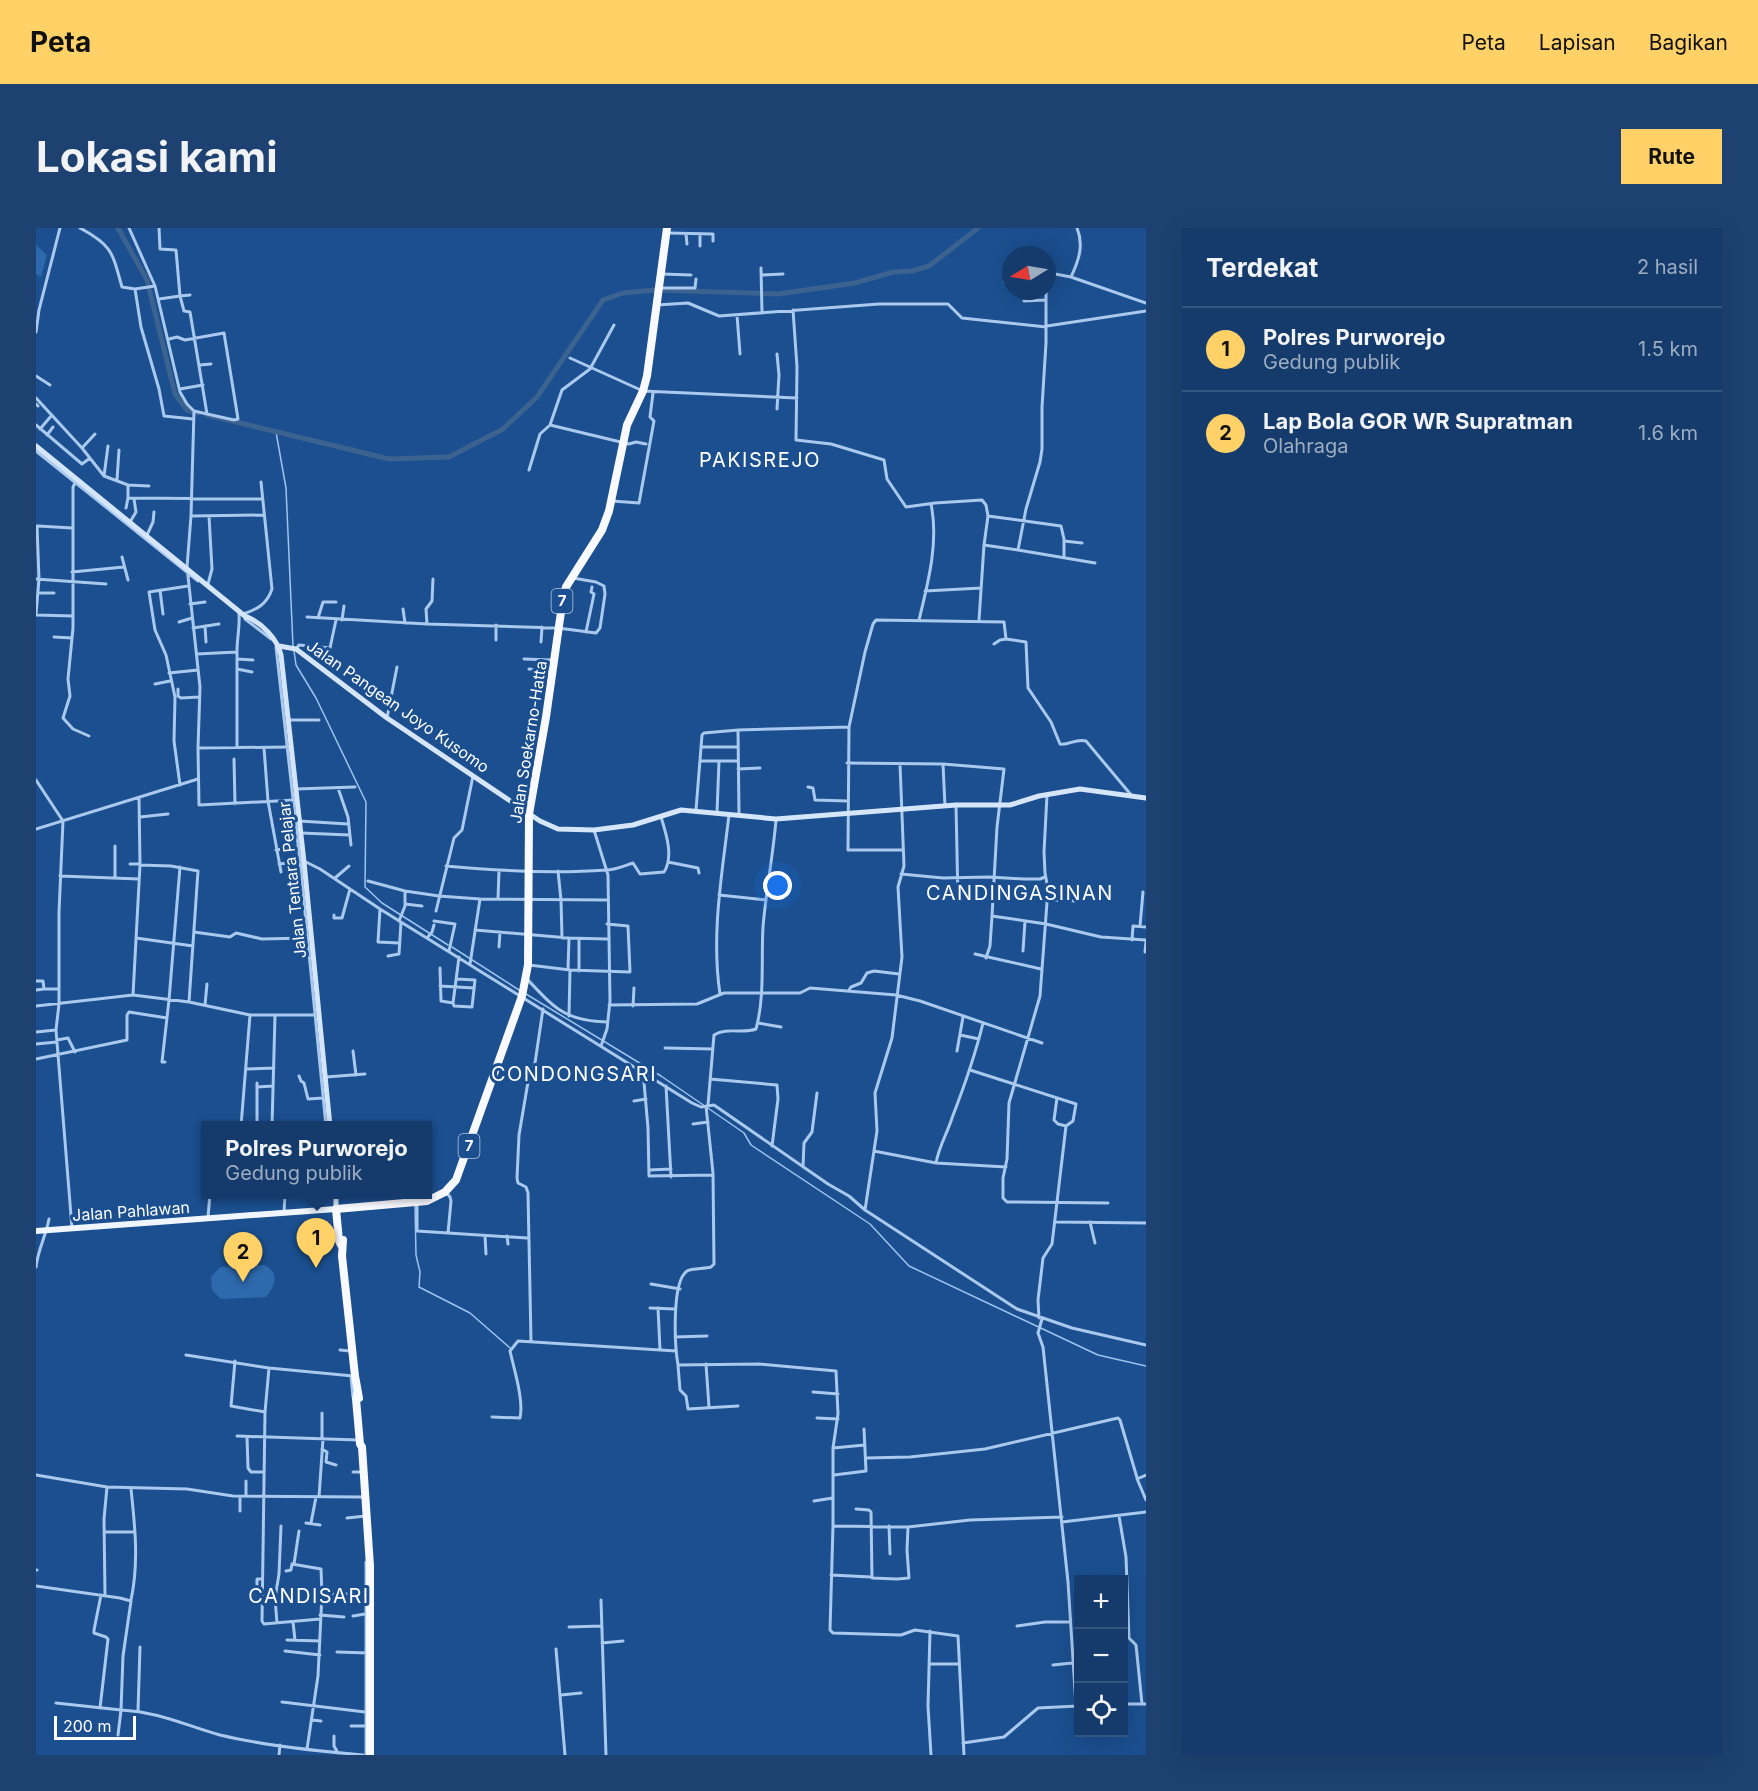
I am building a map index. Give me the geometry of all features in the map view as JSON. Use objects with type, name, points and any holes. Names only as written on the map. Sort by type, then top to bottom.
[{"type":"highway","name":"Jalan Soekarno-Hatta","points":[[446,1192],[460,1172],[523,994],[528,965],[529,814],[564,592],[602,530],[612,500],[628,420],[643,391],[647,376],[666,231]]},
{"type":"highway","points":[[338,1207],[417,1203],[433,1200],[446,1192]]},
{"type":"highway","points":[[338,1207],[339,1241],[353,1376],[360,1398],[364,1443],[360,1442],[365,1497],[368,1594],[366,1755]]},
{"type":"highway","points":[[338,1207],[343,1240],[341,1245]]},
{"type":"main road","points":[[36,446],[106,505],[147,535],[187,570],[208,584],[270,635],[279,646]]},
{"type":"main road","name":"Jalan Tentara Pelajar","points":[[279,646],[289,747],[296,789],[295,800],[299,821],[316,1014],[326,1077],[328,1121]]},
{"type":"main road","name":"Jalan Pangean Joyo Kusomo","points":[[279,646],[296,649],[387,718],[529,814],[554,828],[594,830],[633,825],[676,810],[776,819],[956,805],[1017,804],[1047,795],[1086,789],[1146,798]]},
{"type":"main road","points":[[336,1199],[338,1207]]},
{"type":"main road","name":"Jalan Pahlawan","points":[[36,1231],[338,1207]]},
{"type":"street","points":[[36,332],[37,319],[60,228]]},
{"type":"street","points":[[80,228],[104,243],[112,252],[122,287],[135,289],[151,287]]},
{"type":"street","points":[[129,228],[151,287],[159,299],[180,389],[187,404],[194,412],[238,419],[224,333],[195,338],[169,339]]},
{"type":"street","points":[[159,228],[160,249],[176,250],[180,296],[184,310],[190,312],[207,414]]},
{"type":"street","points":[[708,228],[708,234]]},
{"type":"street","points":[[1071,277],[1081,249],[1082,238],[1077,228]]},
{"type":"street","points":[[666,231],[713,234],[713,241]]},
{"type":"street","points":[[686,234],[687,244]]},
{"type":"street","points":[[700,234],[700,246]]},
{"type":"street","points":[[761,268],[762,313]]},
{"type":"street","points":[[660,274],[692,275]]},
{"type":"street","points":[[762,275],[783,274]]},
{"type":"street","points":[[1056,275],[1071,277],[1146,303]]},
{"type":"street","points":[[658,288],[695,288],[696,279]]},
{"type":"street","points":[[135,289],[141,327],[164,416],[193,419]]},
{"type":"street","points":[[159,299],[190,295]]},
{"type":"street","points":[[1018,550],[1023,520],[1042,449],[1046,327],[1046,300],[1023,301]]},
{"type":"street","points":[[655,305],[688,303],[719,316],[879,304],[948,304],[962,318],[1046,327],[1146,311]]},
{"type":"street","points":[[793,310],[797,360],[796,440],[831,444],[885,460],[887,479],[904,506],[982,500],[986,505],[988,516],[980,620]]},
{"type":"street","points":[[737,315],[740,354]]},
{"type":"street","points":[[529,470],[540,434],[550,425],[562,390],[590,369],[614,325]]},
{"type":"street","points":[[777,354],[779,375],[777,409]]},
{"type":"street","points":[[570,358],[585,364],[590,369],[653,393],[729,393],[797,398]]},
{"type":"street","points":[[200,365],[211,364]]},
{"type":"street","points":[[36,376],[51,386]]},
{"type":"street","points":[[180,389],[203,385]]},
{"type":"street","points":[[612,500],[639,503],[654,420],[650,417],[653,393]]},
{"type":"street","points":[[36,398],[38,405],[52,415],[82,447],[104,476],[127,485],[150,486]]},
{"type":"street","points":[[194,412],[192,499],[187,570],[200,697],[198,748],[200,806],[295,800]]},
{"type":"street","points":[[40,429],[52,415]]},
{"type":"street","points":[[550,425],[624,442],[646,444]]},
{"type":"street","points":[[36,426],[82,464],[90,458]]},
{"type":"street","points":[[47,435],[53,427]]},
{"type":"street","points":[[82,447],[95,434]]},
{"type":"street","points":[[104,476],[108,446]]},
{"type":"street","points":[[117,480],[119,450]]},
{"type":"street","points":[[36,451],[77,481],[73,487],[73,616],[68,679],[70,696],[63,718],[73,729],[90,735]]},
{"type":"street","points":[[242,614],[260,607],[268,600],[272,589],[261,482]]},
{"type":"street","points":[[126,508],[129,498],[127,485]]},
{"type":"street","points":[[129,498],[263,499]]},
{"type":"street","points":[[130,522],[136,512],[134,498]]},
{"type":"street","points":[[919,620],[934,533],[931,504]]},
{"type":"street","points":[[106,505],[242,614],[269,637],[276,649],[302,861]]},
{"type":"street","points":[[147,535],[153,522],[154,512]]},
{"type":"street","points":[[191,516],[264,515]]},
{"type":"street","points":[[208,584],[213,569],[209,516]]},
{"type":"street","points":[[988,516],[1061,526],[1064,556]]},
{"type":"street","points":[[72,528],[37,526],[39,593],[36,614],[73,616]]},
{"type":"street","points":[[1064,541],[1082,543]]},
{"type":"street","points":[[984,545],[1064,556],[1095,563]]},
{"type":"street","points":[[122,557],[128,580]]},
{"type":"street","points":[[72,572],[124,567]]},
{"type":"street","points":[[307,617],[427,624],[542,627],[596,633],[600,628],[603,585],[572,578]]},
{"type":"street","points":[[38,579],[106,584]]},
{"type":"street","points":[[427,624],[426,609],[432,601],[433,579]]},
{"type":"street","points":[[180,785],[174,741],[175,697],[166,655],[154,630],[149,591],[188,586]]},
{"type":"street","points":[[586,632],[594,594],[591,592],[592,587]]},
{"type":"street","points":[[925,591],[981,588]]},
{"type":"street","points":[[160,590],[164,614]]},
{"type":"street","points":[[39,593],[54,593]]},
{"type":"street","points":[[190,603],[204,602]]},
{"type":"street","points":[[318,618],[323,602],[336,602]]},
{"type":"street","points":[[342,620],[344,606]]},
{"type":"street","points":[[403,609],[405,623]]},
{"type":"street","points":[[237,747],[237,636],[242,614]]},
{"type":"street","points":[[179,622],[192,618]]},
{"type":"street","points":[[903,850],[848,850],[847,763],[851,708],[874,621],[879,619],[1004,622],[1006,639]]},
{"type":"street","points":[[296,649],[299,645],[330,648],[336,620]]},
{"type":"street","points":[[193,628],[219,624]]},
{"type":"street","points":[[496,625],[496,640]]},
{"type":"street","points":[[205,626],[206,642]]},
{"type":"street","points":[[541,642],[542,627]]},
{"type":"street","points":[[54,637],[72,638]]},
{"type":"street","points":[[994,644],[1006,639],[1026,642],[1028,688],[1050,722],[1060,744],[1086,741],[1133,797]]},
{"type":"street","points":[[197,654],[237,652]]},
{"type":"street","points":[[237,659],[253,660]]},
{"type":"street","points":[[524,659],[554,660]]},
{"type":"street","points":[[387,718],[397,667]]},
{"type":"street","points":[[237,669],[252,672]]},
{"type":"street","points":[[529,669],[553,673]]},
{"type":"street","points":[[169,673],[198,670]]},
{"type":"street","points":[[155,684],[170,681]]},
{"type":"street","points":[[178,689],[180,698],[200,697]]},
{"type":"street","points":[[288,720],[319,720]]},
{"type":"street","points":[[696,810],[704,733],[849,727]]},
{"type":"street","points":[[738,730],[739,816]]},
{"type":"street","points":[[198,748],[289,747]]},
{"type":"street","points":[[701,747],[738,747]]},
{"type":"street","points":[[264,748],[268,801],[281,872]]},
{"type":"street","points":[[234,759],[235,804]]},
{"type":"street","points":[[700,761],[738,760]]},
{"type":"street","points":[[717,814],[719,761]]},
{"type":"street","points":[[847,763],[943,764],[1004,769],[993,877],[990,946],[987,958]]},
{"type":"street","points":[[865,1210],[877,1131],[875,1093],[892,1038],[902,950],[898,923],[900,906],[898,887],[904,866],[900,764]]},
{"type":"street","points":[[943,764],[945,806]]},
{"type":"street","points":[[738,769],[760,768]]},
{"type":"street","points":[[436,911],[454,838],[462,830],[473,776]]},
{"type":"street","points":[[36,830],[198,779]]},
{"type":"street","points":[[36,780],[63,821],[59,1004],[56,1030],[72,1228]]},
{"type":"street","points":[[296,789],[356,787]]},
{"type":"street","points":[[808,787],[813,788],[815,800],[847,801]]},
{"type":"street","points":[[338,788],[351,845]]},
{"type":"street","points":[[1047,795],[1044,845],[1048,900],[1040,996],[1013,1084],[1008,1112],[1006,1167],[1003,1181],[1005,1201],[1108,1203]]},
{"type":"street","points":[[133,995],[140,864],[139,798]]},
{"type":"street","points":[[956,805],[958,901]]},
{"type":"street","points":[[140,817],[168,814]]},
{"type":"street","points":[[720,994],[716,958],[719,895],[729,815]]},
{"type":"street","points":[[446,866],[499,871],[558,872],[607,870],[633,864],[640,874],[664,872],[668,862],[667,841],[661,816]]},
{"type":"street","points":[[738,1406],[688,1409],[686,1396],[680,1390],[675,1310],[683,1276],[687,1272],[711,1268],[714,1264],[713,1175],[707,1106],[713,1049],[716,1033],[752,1031],[756,1029],[758,1023],[762,939],[776,819]]},
{"type":"street","points":[[299,821],[348,824]]},
{"type":"street","points":[[594,830],[607,870],[609,1005],[602,1046]]},
{"type":"street","points":[[300,833],[350,835]]},
{"type":"street","points":[[115,846],[115,878]]},
{"type":"street","points":[[276,850],[299,847]]},
{"type":"street","points":[[279,864],[302,861],[335,878],[380,909],[401,918],[449,951],[523,994],[692,1103],[701,1107],[714,1105],[802,1167],[849,1196],[865,1210],[1012,1306],[1072,1328],[1146,1345]]},
{"type":"street","points":[[668,862],[698,868],[699,873]]},
{"type":"street","points":[[130,864],[180,867],[198,871],[189,1002]]},
{"type":"street","points":[[335,878],[349,866]]},
{"type":"street","points":[[165,1062],[162,1063],[180,867]]},
{"type":"street","points":[[498,899],[499,871]]},
{"type":"street","points":[[558,872],[562,938]]},
{"type":"street","points":[[901,874],[1024,879],[1040,879],[1045,876]]},
{"type":"street","points":[[60,876],[139,879]]},
{"type":"street","points":[[368,881],[405,891],[439,896],[480,899],[608,900]]},
{"type":"street","points":[[334,915],[334,918],[342,918],[350,889]]},
{"type":"street","points":[[388,956],[398,955],[405,891]]},
{"type":"street","points":[[1140,926],[1143,892]]},
{"type":"street","points":[[719,895],[766,900]]},
{"type":"street","points":[[470,964],[480,899]]},
{"type":"street","points":[[1048,900],[1078,901]]},
{"type":"street","points":[[405,904],[422,906]]},
{"type":"street","points":[[380,909],[378,942],[399,943]]},
{"type":"street","points":[[992,916],[1046,924],[1101,937],[1146,941],[1145,952]]},
{"type":"street","points":[[1023,951],[1025,921]]},
{"type":"street","points":[[429,936],[434,923],[455,924],[449,951]]},
{"type":"street","points":[[528,965],[579,971],[631,971],[628,926],[607,924]]},
{"type":"street","points":[[1132,940],[1133,926],[1146,927]]},
{"type":"street","points":[[476,930],[562,938],[607,939]]},
{"type":"street","points":[[194,932],[230,937],[236,933],[262,939],[309,938]]},
{"type":"street","points":[[499,947],[500,932]]},
{"type":"street","points":[[136,938],[192,946]]},
{"type":"street","points":[[569,938],[569,1016]]},
{"type":"street","points":[[579,939],[579,971]]},
{"type":"street","points":[[975,954],[1041,969]]},
{"type":"street","points":[[453,1003],[459,957]]},
{"type":"street","points":[[440,968],[441,1001],[453,1003],[454,1006],[471,1007],[475,979],[457,979]]},
{"type":"street","points":[[849,990],[859,985],[867,973],[874,971],[899,974]]},
{"type":"street","points":[[526,979],[551,1004],[569,1016],[579,1020],[607,1022]]},
{"type":"street","points":[[36,981],[43,981],[45,989]]},
{"type":"street","points":[[205,1005],[207,984]]},
{"type":"street","points":[[440,986],[474,988]]},
{"type":"street","points":[[633,1006],[634,988]]},
{"type":"street","points":[[609,1005],[697,1004],[720,994],[802,993],[810,988],[849,990],[896,995],[920,1001],[1042,1044]]},
{"type":"street","points":[[36,990],[58,989]]},
{"type":"street","points":[[36,1006],[133,995],[189,1002],[250,1015],[316,1014],[326,1099],[308,1099],[304,1083],[299,1076]]},
{"type":"street","points":[[531,1341],[527,1189],[519,1183],[517,1178],[519,1135],[528,1082],[535,1063],[543,1009]]},
{"type":"street","points":[[36,1059],[127,1040],[129,1012],[167,1018]]},
{"type":"street","points":[[241,1121],[250,1015]]},
{"type":"street","points":[[272,1121],[275,1016]]},
{"type":"street","points":[[957,1052],[963,1017]]},
{"type":"street","points":[[758,1023],[782,1027]]},
{"type":"street","points":[[936,1163],[940,1143],[952,1120],[970,1070],[983,1023]]},
{"type":"street","points":[[36,1032],[56,1030]]},
{"type":"street","points":[[960,1035],[979,1039]]},
{"type":"street","points":[[36,1044],[68,1038],[75,1052]]},
{"type":"street","points":[[665,1048],[713,1049]]},
{"type":"street","points":[[353,1051],[356,1075]]},
{"type":"street","points":[[246,1069],[274,1068]]},
{"type":"street","points":[[970,1070],[1058,1098],[1076,1104],[1073,1121],[1066,1125],[1058,1124],[1054,1120],[1058,1098]]},
{"type":"street","points":[[643,1071],[650,1177],[713,1175]]},
{"type":"street","points":[[326,1077],[365,1074]]},
{"type":"street","points":[[710,1079],[777,1085],[778,1099],[772,1146]]},
{"type":"street","points":[[257,1121],[257,1085],[273,1086]]},
{"type":"street","points":[[666,1086],[671,1177]]},
{"type":"street","points":[[802,1167],[804,1143],[812,1132],[817,1093]]},
{"type":"street","points":[[634,1101],[646,1099]]},
{"type":"street","points":[[693,1124],[708,1122]]},
{"type":"street","points":[[1066,1125],[1056,1203],[1056,1222],[1052,1245],[1043,1258],[1038,1300],[1039,1327],[1062,1517],[1074,1683]]},
{"type":"street","points":[[874,1151],[936,1163],[1006,1167]]},
{"type":"street","points":[[649,1170],[671,1169]]},
{"type":"street","points":[[446,1192],[451,1201],[448,1233]]},
{"type":"street","points":[[208,1219],[210,1199]]},
{"type":"street","points":[[284,1213],[285,1199]]},
{"type":"street","points":[[416,1199],[417,1230],[527,1238]]},
{"type":"street","points":[[36,1266],[38,1250],[49,1219]]},
{"type":"street","points":[[1090,1221],[1095,1243]]},
{"type":"street","points":[[1056,1222],[1146,1223]]},
{"type":"street","points":[[338,1226],[336,1229],[351,1351],[340,1350]]},
{"type":"street","points":[[485,1236],[486,1254]]},
{"type":"street","points":[[507,1236],[508,1244]]},
{"type":"street","points":[[651,1284],[680,1289]]},
{"type":"street","points":[[650,1308],[675,1310]]},
{"type":"street","points":[[658,1308],[660,1350]]},
{"type":"street","points":[[675,1337],[707,1336]]},
{"type":"street","points":[[492,1417],[520,1418],[521,1408],[510,1351],[518,1341],[676,1351]]},
{"type":"street","points":[[186,1355],[269,1368],[353,1376],[360,1442],[322,1438],[237,1436]]},
{"type":"street","points":[[235,1361],[231,1406],[265,1412]]},
{"type":"street","points":[[706,1364],[709,1407]]},
{"type":"street","points":[[678,1365],[759,1364],[834,1370],[838,1374],[838,1419],[833,1448],[831,1632],[900,1635],[913,1630],[957,1636],[964,1755]]},
{"type":"street","points":[[269,1368],[265,1412],[263,1623],[344,1617]]},
{"type":"street","points":[[813,1392],[838,1394]]},
{"type":"street","points":[[311,1523],[318,1497],[322,1413]]},
{"type":"street","points":[[817,1418],[838,1419]]},
{"type":"street","points":[[866,1458],[910,1457],[991,1448],[1119,1418],[1137,1479],[1146,1500]]},
{"type":"street","points":[[834,1475],[866,1472],[864,1430]]},
{"type":"street","points":[[247,1437],[248,1468],[251,1472],[264,1472]]},
{"type":"street","points":[[833,1448],[865,1445]]},
{"type":"street","points":[[322,1449],[327,1452],[326,1462],[336,1465]]},
{"type":"street","points":[[353,1472],[363,1472]]},
{"type":"street","points":[[36,1475],[132,1489],[187,1489],[264,1497],[365,1497]]},
{"type":"street","points":[[1137,1479],[1146,1475]]},
{"type":"street","points":[[246,1481],[246,1496]]},
{"type":"street","points":[[100,1708],[108,1639],[94,1632],[103,1595],[104,1519],[107,1487]]},
{"type":"street","points":[[118,1735],[124,1643],[136,1577],[132,1489]]},
{"type":"street","points":[[240,1496],[240,1511]]},
{"type":"street","points":[[814,1501],[833,1498]]},
{"type":"street","points":[[856,1509],[871,1511],[871,1577]]},
{"type":"street","points":[[1062,1522],[1146,1512]]},
{"type":"street","points":[[347,1518],[366,1516]]},
{"type":"street","points":[[1119,1516],[1126,1557],[1129,1638],[1136,1645],[1144,1704],[1128,1704]]},
{"type":"street","points":[[833,1526],[908,1527],[970,1520],[1062,1517]]},
{"type":"street","points":[[306,1523],[320,1525]]},
{"type":"street","points":[[277,1623],[275,1598],[279,1574],[281,1526]]},
{"type":"street","points":[[889,1526],[890,1554]]},
{"type":"street","points":[[831,1575],[897,1579],[910,1577],[907,1554],[908,1527]]},
{"type":"street","points":[[105,1532],[135,1532]]},
{"type":"street","points":[[286,1571],[291,1570],[291,1564],[294,1564],[299,1532]]},
{"type":"street","points":[[294,1564],[322,1569],[320,1654],[307,1749]]},
{"type":"street","points":[[257,1585],[257,1579],[262,1580]]},
{"type":"street","points":[[36,1586],[131,1601]]},
{"type":"street","points":[[322,1594],[368,1594]]},
{"type":"street","points":[[262,1595],[275,1598]]},
{"type":"street","points":[[601,1600],[606,1755]]},
{"type":"street","points":[[353,1616],[368,1614]]},
{"type":"street","points":[[293,1622],[295,1640]]},
{"type":"street","points":[[1017,1626],[1045,1622],[1070,1622]]},
{"type":"street","points":[[569,1627],[602,1626]]},
{"type":"street","points":[[930,1631],[928,1706],[931,1755]]},
{"type":"street","points":[[287,1640],[320,1641]]},
{"type":"street","points":[[602,1643],[622,1641]]},
{"type":"street","points":[[138,1711],[140,1647]]},
{"type":"street","points":[[556,1649],[565,1755]]},
{"type":"street","points":[[285,1651],[320,1654]]},
{"type":"street","points":[[337,1652],[368,1653]]},
{"type":"street","points":[[1053,1665],[1072,1663]]},
{"type":"street","points":[[930,1664],[958,1664]]},
{"type":"street","points":[[561,1695],[581,1693]]},
{"type":"street","points":[[282,1702],[368,1712]]},
{"type":"street","points":[[56,1703],[138,1711],[160,1715],[218,1734],[307,1749],[366,1755]]},
{"type":"street","points":[[962,1743],[1004,1737],[1038,1708],[1074,1706]]},
{"type":"street","points":[[312,1720],[321,1721]]},
{"type":"street","points":[[351,1726],[368,1726]]},
{"type":"street","points":[[334,1736],[334,1746],[338,1753]]},
{"type":"street","points":[[279,1755],[280,1745]]},
{"type":"shaded area","points":[[36,245],[47,255],[41,277],[36,274]]},
{"type":"shaded area","points":[[264,1265],[273,1272],[275,1280],[266,1297],[221,1299],[212,1290],[211,1277],[220,1267]]},
{"type":"waterway","points":[[118,228],[147,280],[175,394],[187,410],[198,413]]},
{"type":"waterway","points":[[659,290],[778,294],[855,283],[893,272],[912,271],[929,266],[978,228]]},
{"type":"waterway","points":[[207,415],[389,459],[449,457],[503,429],[537,397],[603,300],[623,293],[654,290]]},
{"type":"waterway","points":[[276,432],[286,488],[293,646]]},
{"type":"waterway","points":[[294,651],[296,665],[316,698],[366,802],[365,887],[382,903],[448,945]]},
{"type":"waterway","points":[[452,947],[519,990]]},
{"type":"waterway","points":[[526,994],[661,1076],[744,1133],[751,1145],[870,1224],[909,1266],[1098,1355],[1146,1366]]},
{"type":"waterway","points":[[415,1206],[419,1287],[470,1313],[510,1348]]},
{"type":"place","name":"Polres Purworejo","points":[[316,1268]]},
{"type":"place","name":"Lap Bola GOR WR Supratman","points":[[243,1282]]},
{"type":"district","name":"PAKISREJO","points":[[760,460]]},
{"type":"district","name":"CANDINGASINAN","points":[[1020,893]]},
{"type":"district","name":"CONDONGSARI","points":[[574,1074]]},
{"type":"district","name":"CANDISARI","points":[[309,1596]]}]
